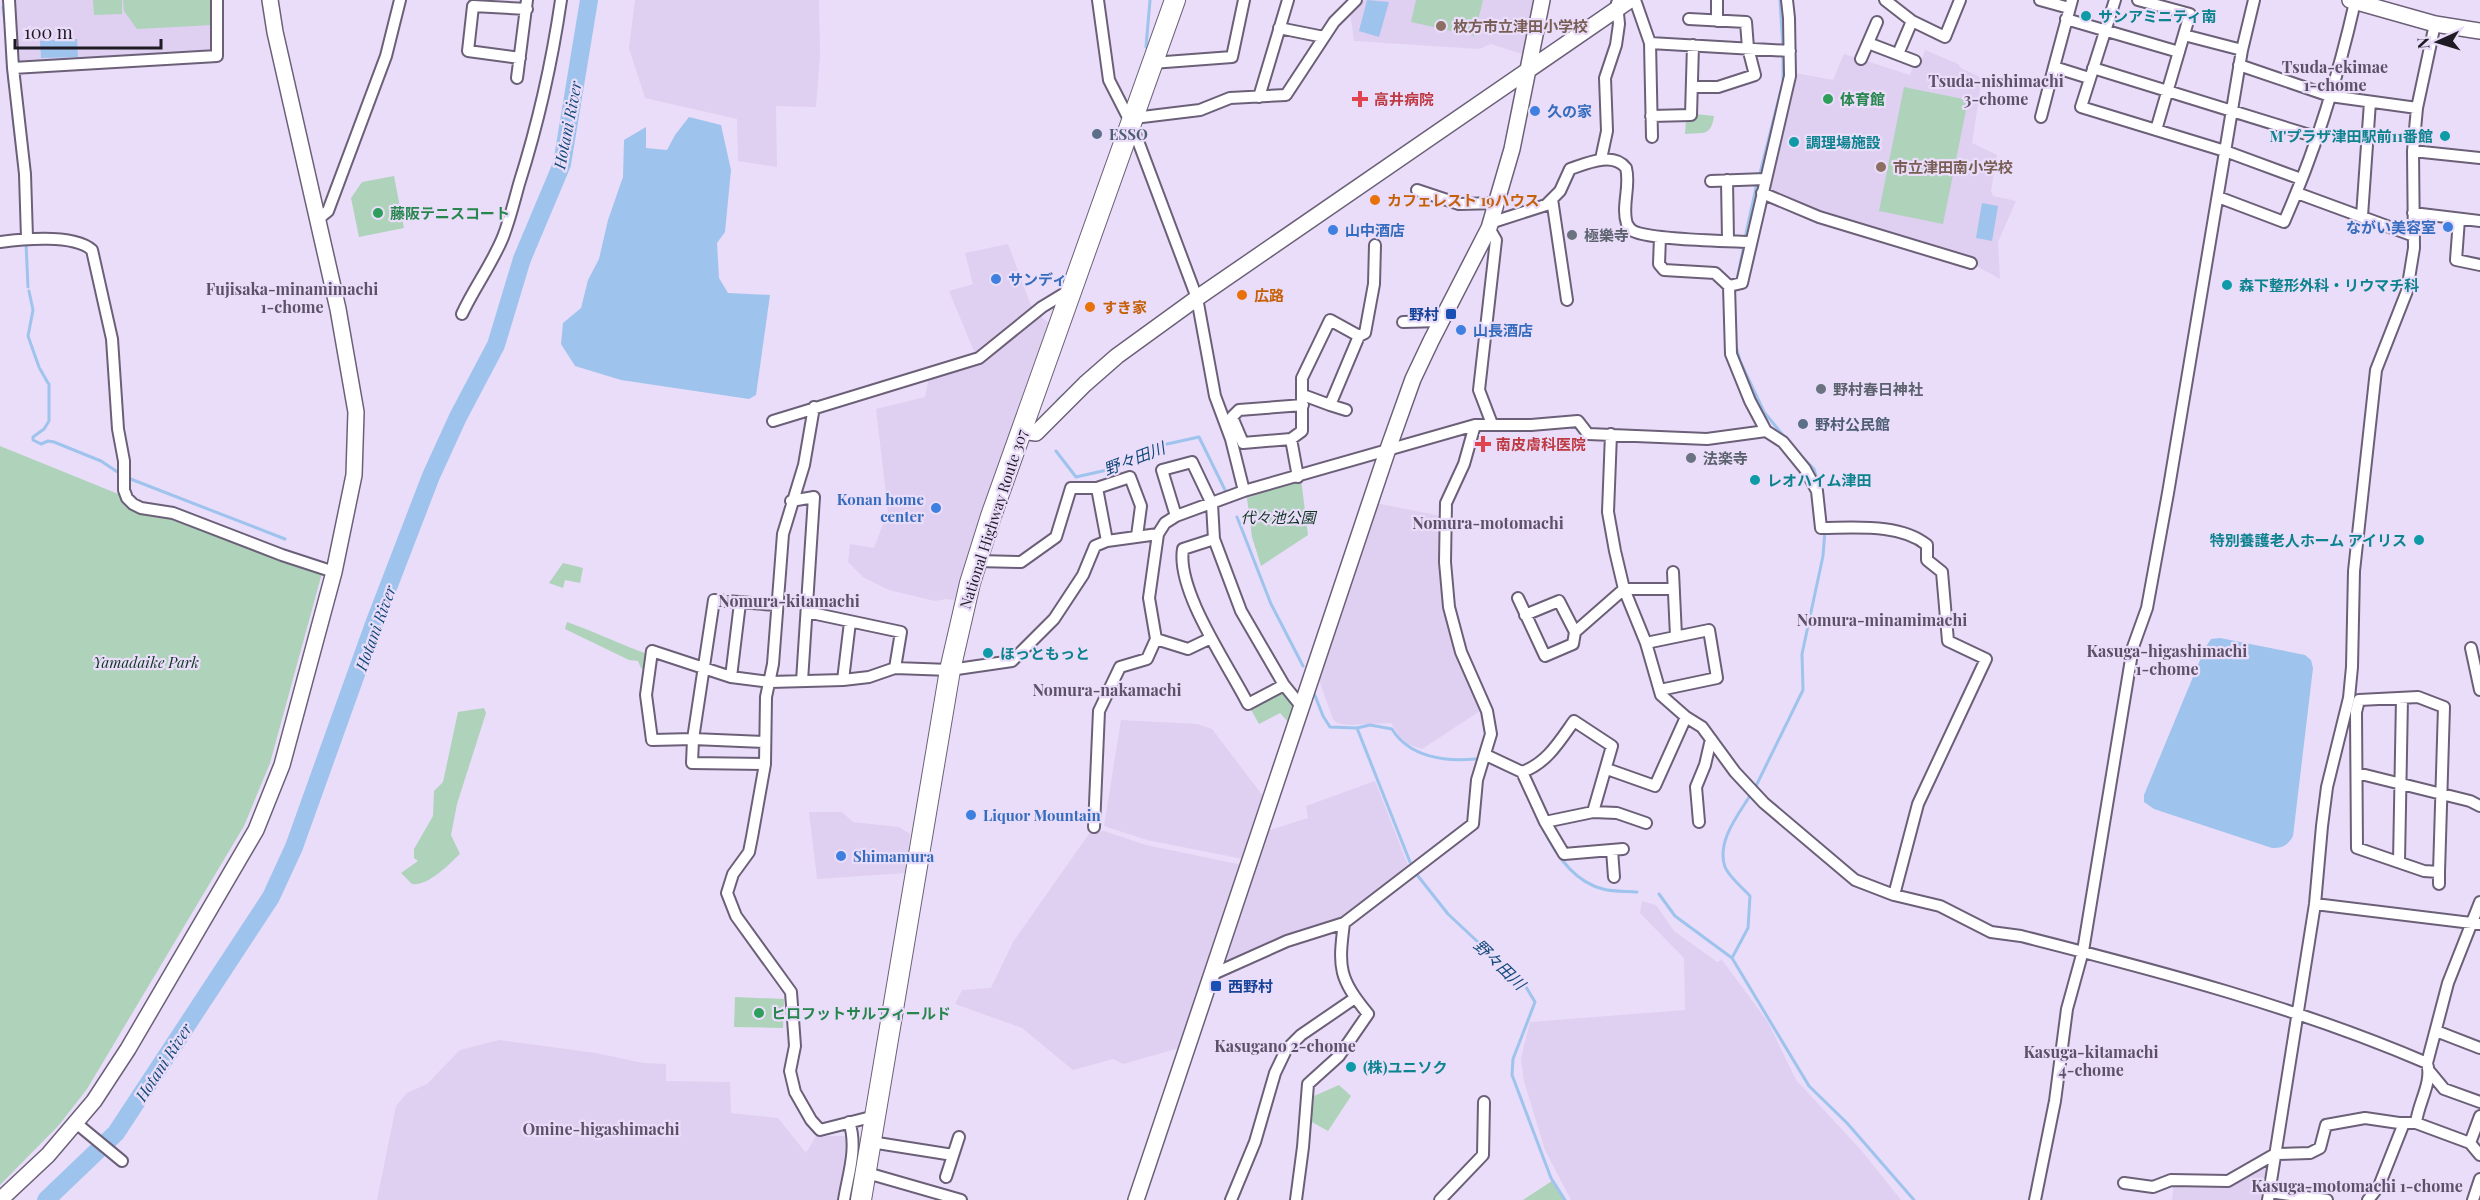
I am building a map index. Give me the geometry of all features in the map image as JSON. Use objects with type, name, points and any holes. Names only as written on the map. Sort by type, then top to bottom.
[{"type":"highway","name":"National Highway Route 307","points":[[861,1200],[950,670],[977,561],[1071,290],[1140,119],[1142,96],[1175,0]]},
{"type":"street","points":[[9,0],[13,68],[25,174],[27,238]]},
{"type":"street","points":[[13,68],[217,56],[217,0]]},
{"type":"street","points":[[0,1200],[80,1126],[128,1049],[256,830],[282,765],[334,572],[354,475],[356,412],[338,309],[275,32],[270,0]]},
{"type":"street","points":[[318,219],[328,211],[386,56],[400,0]]},
{"type":"street","points":[[462,314],[496,253],[514,209],[544,90],[561,0]]},
{"type":"street","points":[[1098,0],[1109,80],[1140,119],[1197,298],[1215,396],[1231,439],[1244,491]]},
{"type":"street","points":[[1151,66],[1232,57],[1244,0]]},
{"type":"street","points":[[1259,97],[1288,0]]},
{"type":"street","points":[[1140,119],[1200,110],[1230,98],[1286,95],[1334,22],[1356,0]]},
{"type":"street","points":[[1136,1200],[1413,379],[1490,225],[1530,68],[1542,0]]},
{"type":"street","points":[[1022,431],[1036,433],[1117,356],[1197,298],[1530,68],[1617,4],[1633,0],[1650,44],[1652,136]]},
{"type":"street","points":[[1717,0],[1717,21]]},
{"type":"street","points":[[1660,237],[1659,264],[1664,270],[1715,273],[1734,285],[1742,283],[1746,241],[1762,193],[1760,179],[1790,76],[1783,50],[1787,0]]},
{"type":"street","points":[[1885,0],[1912,21],[1945,37],[1959,1]]},
{"type":"street","points":[[2040,0],[2069,9],[2105,30],[2179,52]]},
{"type":"street","points":[[2115,0],[2081,107],[2225,151],[2301,178]]},
{"type":"street","points":[[2138,0],[2190,14],[2156,130]]},
{"type":"street","points":[[2035,1200],[2055,1101],[2067,1010],[2083,951],[2133,647],[2149,597],[2239,65],[2254,0]]},
{"type":"street","points":[[2218,197],[2284,222],[2297,193],[2341,65],[2352,1],[2435,24],[2480,31]]},
{"type":"street","points":[[1601,159],[1607,131],[1605,78],[1616,45],[1619,24],[1617,4]]},
{"type":"street","points":[[517,78],[520,58],[527,5],[473,6],[468,51],[520,58]]},
{"type":"street","points":[[2041,117],[2069,9]]},
{"type":"street","points":[[1689,19],[1746,22],[1748,48],[1755,75],[1718,87],[1692,87]]},
{"type":"street","points":[[1898,54],[1912,21]]},
{"type":"street","points":[[1861,59],[1877,22]]},
{"type":"street","points":[[2327,1200],[2269,1196],[2315,904],[2327,786],[2349,698],[2354,571],[2376,370],[2407,291],[2414,236],[2413,152],[2417,108],[2435,24]]},
{"type":"street","points":[[1279,28],[1324,37]]},
{"type":"street","points":[[2184,35],[2242,50]]},
{"type":"street","points":[[1650,44],[1783,50]]},
{"type":"street","points":[[1868,44],[1915,61]]},
{"type":"street","points":[[1651,116],[1691,115],[1693,45]]},
{"type":"street","points":[[2239,65],[2330,96],[2417,108]]},
{"type":"street","points":[[2054,67],[2168,90],[2316,137]]},
{"type":"street","points":[[2362,216],[2370,102]]},
{"type":"street","points":[[2413,152],[2480,158]]},
{"type":"street","points":[[1490,225],[1546,205],[1560,191],[1570,169],[1601,159],[1618,162],[1626,168],[1629,185],[1626,215],[1633,231],[1660,237],[1746,241]]},
{"type":"street","points":[[1711,181],[1760,179]]},
{"type":"street","points":[[1727,180],[1728,240]]},
{"type":"street","points":[[1417,190],[1459,204],[1497,203]]},
{"type":"street","points":[[1762,193],[1819,217],[1971,263]]},
{"type":"street","points":[[2297,193],[2414,236]]},
{"type":"street","points":[[1552,199],[1567,300]]},
{"type":"street","points":[[2413,213],[2480,221]]},
{"type":"street","points":[[2459,219],[2456,260],[2480,265]]},
{"type":"street","points":[[1490,225],[1496,240],[1479,390],[1492,424]]},
{"type":"street","points":[[0,242],[27,238],[85,244],[92,250],[112,339],[118,429],[124,461],[126,498],[141,508],[173,513],[282,555],[334,572]]},
{"type":"street","points":[[1330,405],[1359,336],[1365,333],[1374,284],[1375,245]]},
{"type":"street","points":[[1734,285],[1731,354],[1750,401],[1766,431],[1783,442],[1805,469],[1817,491],[1817,505],[1825,528],[1879,529],[1899,532],[1921,540],[1927,545],[1927,560],[1942,572],[1948,641],[1986,659],[1918,804],[1894,895]]},
{"type":"street","points":[[773,421],[919,376],[933,374],[979,358],[1042,307],[1071,290]]},
{"type":"street","points":[[1346,410],[1303,400],[1239,410],[1233,417],[1243,443],[1291,440],[1302,431],[1303,400],[1302,378],[1330,320],[1359,336]]},
{"type":"street","points":[[1403,322],[1441,321]]},
{"type":"street","points":[[814,407],[804,465],[791,501],[783,534],[770,682],[766,697],[765,764],[749,852],[733,874],[727,892],[736,916],[791,992],[795,1046],[790,1071],[799,1100],[811,1120],[820,1130],[875,1116]]},
{"type":"street","points":[[1094,827],[1099,711],[1120,668],[1147,659],[1156,639],[1149,598],[1158,534],[1165,523],[1176,516],[1244,491],[1475,425],[1531,425],[1578,421],[1588,434],[1707,439],[1766,431]]},
{"type":"street","points":[[1211,975],[1287,941],[1344,923],[1400,879],[1440,852],[1473,824],[1477,780],[1491,734],[1486,711],[1457,637],[1448,604],[1445,562],[1446,503],[1464,464],[1475,425]]},
{"type":"street","points":[[1611,434],[1608,512],[1624,589],[1646,643],[1661,695],[1702,728],[1754,792],[1855,880],[1894,895],[1940,906],[1991,932],[2021,936],[2083,951],[2226,991],[2359,1035],[2428,1068],[2444,1089],[2480,1102]]},
{"type":"street","points":[[1291,440],[1298,477]]},
{"type":"street","points":[[1176,516],[1162,470],[1192,462],[1212,504],[1214,539],[1241,611],[1284,686],[1301,706]]},
{"type":"street","points":[[977,561],[1021,562],[1056,537],[1071,488],[1097,488],[1130,477],[1141,506],[1137,536]]},
{"type":"street","points":[[1097,488],[1107,541]]},
{"type":"street","points":[[791,501],[814,497],[802,681]]},
{"type":"street","points":[[765,742],[652,740],[646,695],[652,651],[705,666],[731,677],[770,682],[869,678],[896,668],[950,670],[1012,661],[1054,619],[1083,575],[1095,546],[1107,541],[1158,534]]},
{"type":"street","points":[[1214,539],[1183,549],[1181,559],[1194,604],[1248,704],[1284,686]]},
{"type":"street","points":[[1673,572],[1676,636]]},
{"type":"street","points":[[1575,632],[1624,589],[1673,589]]},
{"type":"street","points":[[1518,598],[1525,615],[1545,656],[1573,644],[1575,632],[1559,602],[1525,615]]},
{"type":"street","points":[[765,764],[692,763],[693,740],[714,600],[776,605]]},
{"type":"street","points":[[731,677],[740,603]]},
{"type":"street","points":[[807,612],[901,632],[896,668]]},
{"type":"street","points":[[843,680],[850,622]]},
{"type":"street","points":[[1646,643],[1709,630],[1717,678],[1660,690]]},
{"type":"street","points":[[1156,639],[1188,649],[1211,638]]},
{"type":"street","points":[[2471,648],[2477,664],[2480,690]]},
{"type":"street","points":[[2439,872],[2424,871],[2357,848],[2356,712],[2359,700],[2418,697],[2444,707],[2439,884]]},
{"type":"street","points":[[2399,862],[2402,698]]},
{"type":"street","points":[[1607,769],[1655,786],[1686,717]]},
{"type":"street","points":[[1522,772],[1533,768],[1550,756],[1574,721],[1612,746],[1593,812]]},
{"type":"street","points":[[1699,822],[1696,787],[1705,765],[1711,739]]},
{"type":"street","points":[[1486,755],[1522,772],[1545,822],[1564,854],[1617,849],[1614,877]]},
{"type":"street","points":[[2356,773],[2470,801],[2480,806]]},
{"type":"street","points":[[1545,822],[1593,812],[1617,813],[1646,823]]},
{"type":"street","points":[[2368,1200],[2379,1186],[2417,1110],[2457,957],[2476,923],[2480,902]]},
{"type":"street","points":[[2315,904],[2476,923]]},
{"type":"street","points":[[1296,1200],[1304,1147],[1308,1084],[1339,1056],[1368,1014],[1342,976],[1340,950],[1344,923]]},
{"type":"street","points":[[1231,1200],[1255,1142],[1275,1073],[1286,1050],[1301,1035],[1355,998]]},
{"type":"street","points":[[2436,1031],[2480,1048]]},
{"type":"street","points":[[1440,1200],[1483,1155],[1484,1102]]},
{"type":"street","points":[[2470,1143],[2480,1116]]},
{"type":"street","points":[[2124,1183],[2153,1187],[2171,1180],[2228,1181],[2275,1154],[2310,1153],[2320,1148],[2326,1125],[2365,1118],[2410,1123],[2470,1143],[2480,1155]]},
{"type":"street","points":[[844,1200],[852,1158],[852,1130],[849,1122]]},
{"type":"street","points":[[80,1126],[120,1159]]},
{"type":"street","points":[[946,1177],[959,1137]]},
{"type":"street","points":[[871,1142],[953,1155]]},
{"type":"street","points":[[867,1173],[961,1200]]},
{"type":"street","points":[[2473,1200],[2480,1179]]},
{"type":"shaded area","points":[[14,0],[215,0],[213,46],[211,50],[200,52],[19,65]]},
{"type":"shaded area","points":[[635,0],[819,0],[820,56],[816,107],[776,106],[777,167],[738,161],[737,119],[645,98],[629,48]]},
{"type":"shaded area","name":"枚方市立津田小学校","points":[[1359,0],[1536,0],[1525,55],[1491,44],[1479,49],[1354,41],[1350,12]]},
{"type":"shaded area","name":"市立津田南小学校","points":[[1925,50],[1958,64],[1961,68],[1982,78],[1972,143],[1997,155],[1991,191],[1993,196],[2016,201],[1998,242],[2000,279],[1971,263],[1762,193],[1790,72],[1833,80],[1844,54],[1910,75],[1915,61],[1921,62]]},
{"type":"shaded area","points":[[1008,244],[1033,311],[975,354],[949,291],[973,284],[965,253]]},
{"type":"shaded area","points":[[1038,314],[1050,324],[954,600],[935,601],[889,590],[863,577],[848,562],[850,544],[874,548],[888,511],[876,409],[925,397],[929,378],[961,368]]},
{"type":"shaded area","points":[[1375,503],[1441,516],[1446,620],[1483,709],[1422,749],[1407,744],[1391,723],[1347,725],[1337,723],[1333,719],[1318,677]]},
{"type":"shaded area","points":[[1121,720],[1197,724],[1212,729],[1263,796],[1243,859],[1147,840],[1104,826]]},
{"type":"shaded area","points":[[1375,781],[1409,868],[1343,918],[1239,955],[1233,961],[1223,958],[1264,832],[1308,818],[1306,806]]},
{"type":"shaded area","points":[[809,812],[842,812],[853,822],[899,827],[910,834],[906,873],[817,879]]},
{"type":"shaded area","points":[[1091,831],[1104,831],[1146,845],[1242,865],[1183,1047],[1123,1064],[1113,1059],[1073,1070],[1022,1028],[955,1004],[962,990],[991,988],[1013,942]]},
{"type":"shaded area","points":[[1642,901],[1656,905],[1674,931],[1717,962],[1722,960],[1768,1022],[1796,1080],[1861,1150],[1901,1200],[1571,1200],[1545,1150],[1524,1081],[1521,1058],[1530,1022],[1685,1010],[1684,958],[1640,913]]},
{"type":"shaded area","points":[[499,1040],[596,1053],[643,1063],[666,1064],[666,1081],[730,1082],[731,1113],[778,1118],[806,1153],[816,1136],[847,1136],[838,1200],[377,1200],[396,1106],[407,1093],[427,1084],[460,1050]]},
{"type":"shaded area","points":[[2268,1161],[2270,1163],[2263,1200],[2172,1200],[2174,1182],[2226,1185]]},
{"type":"green space","points":[[93,0],[122,0],[122,14],[94,15]]},
{"type":"green space","points":[[123,0],[210,0],[212,25],[137,29],[124,11]]},
{"type":"green space","points":[[1416,0],[1483,0],[1474,36],[1411,22]]},
{"type":"green space","points":[[1904,87],[1968,100],[1943,224],[1879,211]]},
{"type":"green space","points":[[1695,114],[1714,116],[1711,127],[1705,132],[1685,134],[1686,120]]},
{"type":"green space","name":"藤阪テニスコート","points":[[394,176],[404,228],[359,237],[351,198],[362,182]]},
{"type":"green space","name":"Yamadaike Park","points":[[0,446],[281,560],[322,573],[270,763],[244,826],[87,1089],[59,1125],[0,1185]]},
{"type":"green space","name":"代々池公園","points":[[1301,479],[1308,535],[1261,566],[1252,537],[1247,498]]},
{"type":"green space","points":[[563,563],[583,568],[580,583],[565,580],[563,588],[549,583]]},
{"type":"green space","points":[[567,622],[650,655],[646,670],[641,668],[638,661],[629,660],[565,629]]},
{"type":"green space","points":[[1281,692],[1297,707],[1289,723],[1280,713],[1259,724],[1250,708]]},
{"type":"green space","points":[[484,708],[486,713],[457,804],[451,835],[460,854],[425,882],[412,884],[401,873],[418,861],[414,858],[414,849],[433,816],[434,791],[443,782],[458,712]]},
{"type":"green space","name":"ヒロフットサルフィールド","points":[[735,997],[784,999],[783,1028],[734,1027]]},
{"type":"green space","points":[[1339,1085],[1351,1096],[1328,1131],[1310,1121],[1314,1096]]},
{"type":"green space","points":[[1552,1181],[1564,1200],[1523,1200]]},
{"type":"water","points":[[1367,0],[1389,2],[1379,37],[1359,31]]},
{"type":"water","points":[[77,39],[78,57],[41,58],[40,41]]},
{"type":"water","points":[[689,117],[721,125],[731,170],[725,232],[717,243],[719,278],[728,293],[770,295],[756,395],[749,399],[621,380],[575,366],[561,344],[563,323],[581,308],[588,280],[599,259],[608,220],[623,177],[624,140],[646,127],[646,148],[667,150]]},
{"type":"water","points":[[1982,203],[1998,206],[1992,241],[1976,238]]},
{"type":"water","points":[[2220,638],[2305,655],[2311,660],[2313,668],[2293,836],[2282,847],[2272,848],[2154,809],[2144,802],[2144,795],[2205,648],[2211,639]]},
{"type":"waterway","name":"Hotani River","points":[[46,1200],[116,1133],[271,897],[294,847],[374,624],[431,476],[458,417],[496,345],[522,259],[562,164],[589,0]]},
{"type":"waterway","name":"野々田川","points":[[1146,47],[1150,0]]},
{"type":"waterway","points":[[1780,0],[1783,48]]},
{"type":"waterway","points":[[3,7],[5,23]]},
{"type":"waterway","points":[[1759,177],[1783,82],[1783,55]]},
{"type":"waterway","points":[[7,57],[9,82]]},
{"type":"waterway","points":[[13,118],[19,164]]},
{"type":"waterway","points":[[1745,238],[1757,183]]},
{"type":"waterway","points":[[26,243],[28,287]]},
{"type":"waterway","points":[[1734,294],[1744,245]]},
{"type":"waterway","points":[[29,291],[33,310],[28,336],[39,367]]},
{"type":"waterway","points":[[1735,343],[1740,361],[1764,412],[1786,439]]},
{"type":"waterway","points":[[40,369],[48,383]]},
{"type":"waterway","points":[[49,384],[49,421],[44,429],[33,437],[33,440],[41,444],[48,441],[54,442],[101,461],[119,473]]},
{"type":"waterway","name":"野々田川","points":[[1058,400],[1065,394]]},
{"type":"waterway","name":"野々田川","points":[[1056,451],[1076,477],[1107,470],[1158,446],[1199,437],[1226,492]]},
{"type":"waterway","points":[[1800,455],[1814,469],[1818,482]]},
{"type":"waterway","points":[[128,478],[285,539]]},
{"type":"waterway","name":"野々田川","points":[[1237,517],[1271,604],[1303,666]]},
{"type":"waterway","points":[[1755,788],[1803,690],[1802,654],[1823,556],[1825,530]]},
{"type":"waterway","points":[[1314,693],[1330,727],[1357,728],[1370,725],[1392,729],[1408,746],[1429,756],[1452,760],[1475,759]]},
{"type":"waterway","name":"野々田川","points":[[1357,728],[1410,862]]},
{"type":"waterway","points":[[1732,958],[1748,928],[1750,896],[1727,871],[1723,857],[1724,847],[1730,828],[1751,794]]},
{"type":"waterway","points":[[1542,826],[1559,856],[1583,880],[1607,890],[1637,892]]},
{"type":"waterway","name":"野々田川","points":[[1418,876],[1448,914],[1526,987],[1535,1002],[1513,1059],[1512,1075],[1551,1178],[1565,1200]]},
{"type":"waterway","points":[[1659,894],[1675,916],[1732,958],[1809,1086],[1847,1123],[1914,1200]]},
{"type":"place","name":"サンアミニティ南","points":[[2086,16]]},
{"type":"place","name":"枚方市立津田小学校","points":[[1441,26]]},
{"type":"place","name":"高井病院","points":[[1360,99]]},
{"type":"place","name":"体育館","points":[[1828,99]]},
{"type":"place","name":"久の家","points":[[1535,111]]},
{"type":"place","name":"ESSO","points":[[1097,134]]},
{"type":"place","name":"M'プラザ津田駅前11番館","points":[[2445,136]]},
{"type":"place","name":"調理場施設","points":[[1794,142]]},
{"type":"place","name":"市立津田南小学校","points":[[1881,167]]},
{"type":"place","name":"カフェレスト 19ハウス","points":[[1375,200]]},
{"type":"place","name":"藤阪テニスコート","points":[[378,213]]},
{"type":"place","name":"ながい美容室","points":[[2448,227]]},
{"type":"place","name":"山中酒店","points":[[1333,230]]},
{"type":"place","name":"極樂寺","points":[[1572,235]]},
{"type":"place","name":"サンディ","points":[[996,279]]},
{"type":"place","name":"森下整形外科・リウマチ科","points":[[2227,285]]},
{"type":"place","name":"広路","points":[[1242,295]]},
{"type":"place","name":"すき家","points":[[1090,307]]},
{"type":"place","name":"野村","points":[[1451,314]]},
{"type":"place","name":"山長酒店","points":[[1461,330]]},
{"type":"place","name":"野村春日神社","points":[[1821,389]]},
{"type":"place","name":"野村公民館","points":[[1803,424]]},
{"type":"place","name":"南皮膚科医院","points":[[1483,444]]},
{"type":"place","name":"法楽寺","points":[[1691,458]]},
{"type":"place","name":"レオハイム津田","points":[[1755,480]]},
{"type":"place","name":"Konan home center","points":[[936,508]]},
{"type":"place","name":"特別養護老人ホーム アイリス","points":[[2419,540]]},
{"type":"place","name":"ほっともっと","points":[[988,653]]},
{"type":"place","name":"Liquor Mountain","points":[[971,815]]},
{"type":"place","name":"Shimamura","points":[[841,856]]},
{"type":"place","name":"西野村","points":[[1216,986]]},
{"type":"place","name":"ヒロフットサルフィールド","points":[[759,1013]]},
{"type":"place","name":"(株)ユニソク","points":[[1351,1067]]},
{"type":"district","name":"Tsuda-ekimae 1-chome","points":[[2335,75]]},
{"type":"district","name":"Tsuda-nishimachi 3-chome","points":[[1996,89]]},
{"type":"district","name":"Fujisaka-minamimachi 1-chome","points":[[292,297]]},
{"type":"district","name":"Nomura-motomachi","points":[[1488,522]]},
{"type":"district","name":"Nomura-kitamachi","points":[[789,600]]},
{"type":"district","name":"Nomura-minamimachi","points":[[1882,619]]},
{"type":"district","name":"Kasuga-higashimachi 1-chome","points":[[2167,659]]},
{"type":"district","name":"Nomura-nakamachi","points":[[1107,689]]},
{"type":"district","name":"Kasugano 2-chome","points":[[1285,1045]]},
{"type":"district","name":"Kasuga-kitamachi 4-chome","points":[[2091,1060]]},
{"type":"district","name":"Omine-higashimachi","points":[[601,1128]]},
{"type":"district","name":"Kasuga-motomachi 1-chome","points":[[2357,1185]]}]
